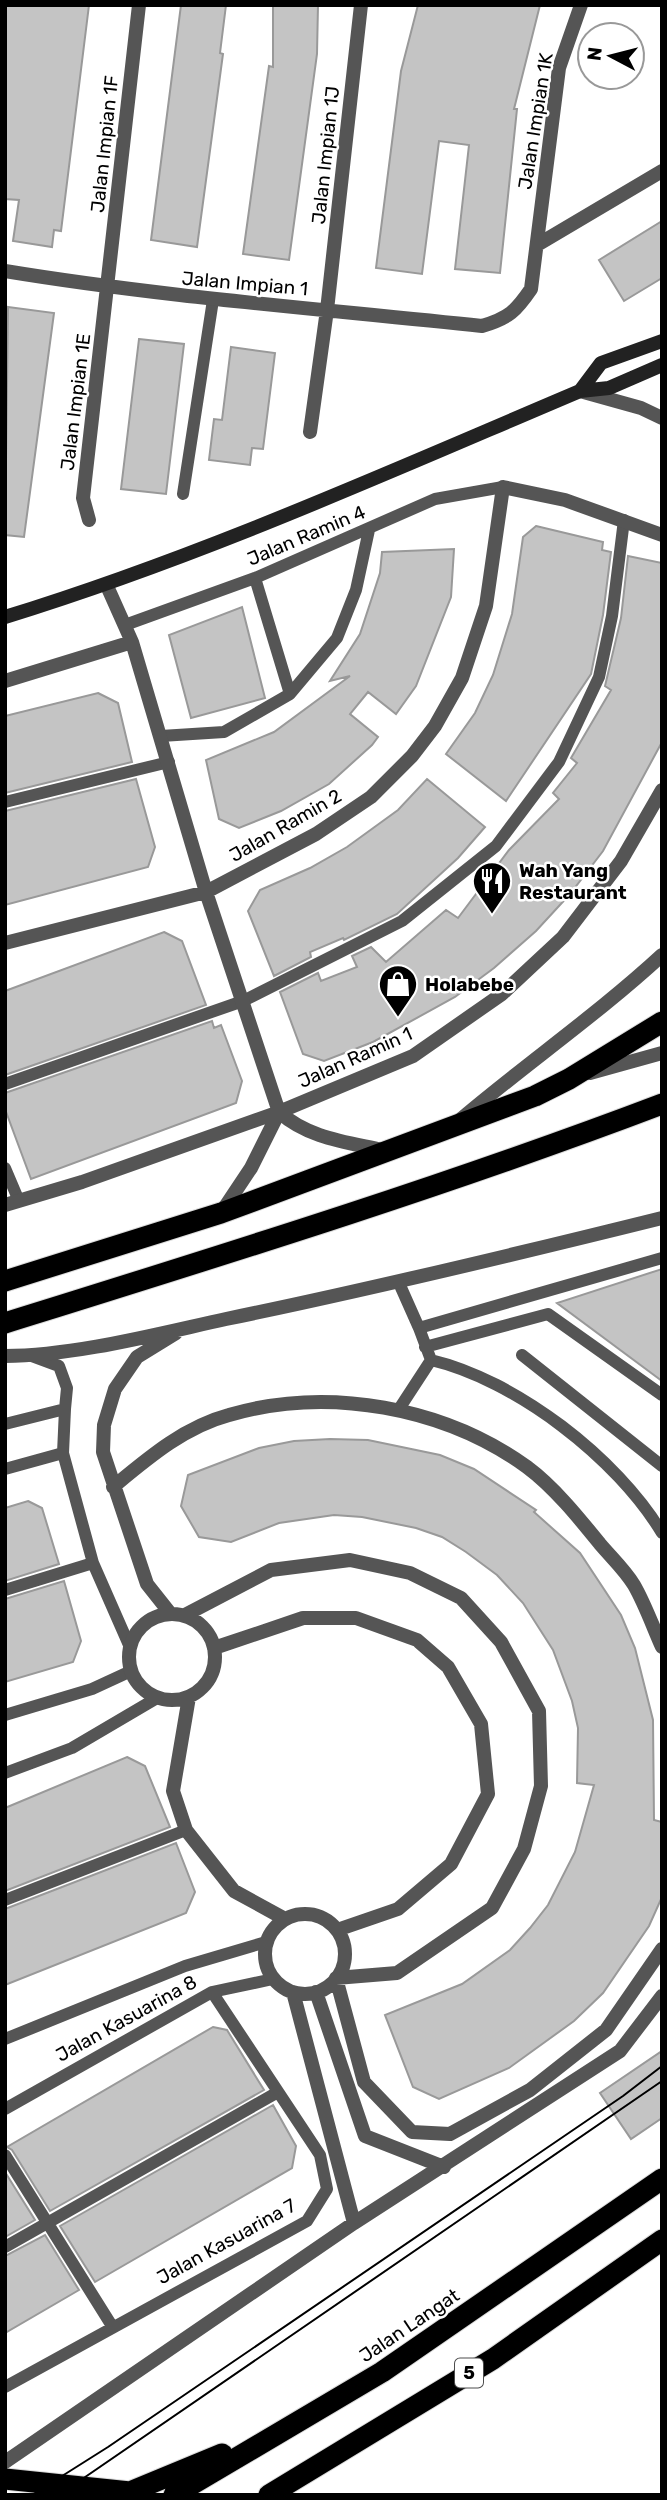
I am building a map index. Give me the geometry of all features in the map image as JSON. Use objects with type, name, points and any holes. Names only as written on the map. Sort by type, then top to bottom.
[{"type":"highway","points":[[5,1281],[221,1213],[382,1150],[535,1096],[569,1079],[662,1022]]},
{"type":"highway","points":[[5,1323],[306,1229],[567,1140],[662,1104]]},
{"type":"highway","name":"Jalan Langat","points":[[174,2495],[382,2372],[662,2179]]},
{"type":"highway","name":"5","points":[[269,2495],[493,2359],[662,2241]]},
{"type":"highway","points":[[5,2479],[130,2492],[299,2422]]},
{"type":"street","name":"Jalan Impian 1F","points":[[108,288],[139,5]]},
{"type":"street","name":"Jalan Impian 1J","points":[[310,432],[327,310],[361,5]]},
{"type":"street","name":"Jalan Impian 1K","points":[[482,326],[515,312],[531,289],[559,68],[581,5]]},
{"type":"street","points":[[537,244],[662,171]]},
{"type":"street","name":"Jalan Impian 1","points":[[5,271],[108,288],[482,326]]},
{"type":"street","name":"Jalan Impian 1E","points":[[89,520],[83,498],[108,288]]},
{"type":"street","points":[[580,391],[601,363],[662,341]]},
{"type":"street","points":[[5,617],[107,586],[255,529],[580,391],[608,388],[662,365]]},
{"type":"street","points":[[580,391],[641,408],[662,418]]},
{"type":"street","points":[[503,487],[565,500],[662,535]]},
{"type":"street","name":"Jalan Ramin 2","points":[[5,943],[206,892],[316,834],[371,797],[412,756],[435,726],[462,678],[486,606],[503,487]]},
{"type":"street","points":[[107,586],[132,642],[206,892],[279,1112],[292,1123],[323,1137],[382,1150]]},
{"type":"street","points":[[5,681],[132,642]]},
{"type":"street","name":"Jalan Ramin 1","points":[[12,1203],[82,1182],[279,1112],[413,1056],[502,994],[564,937],[621,861],[662,790]]},
{"type":"street","points":[[458,1122],[530,1061],[619,995],[662,955]]},
{"type":"street","points":[[569,1079],[662,1053]]},
{"type":"street","points":[[221,1213],[251,1168],[279,1112]]},
{"type":"street","points":[[5,1356],[32,1356],[399,1283],[662,1218]]},
{"type":"street","points":[[183,1328],[137,1357],[116,1389],[104,1425],[103,1452],[147,1584],[178,1614],[204,1628],[214,1648],[210,1677],[201,1689],[189,1697],[168,1700],[157,1698],[137,1682],[131,1671],[129,1645],[148,1621],[178,1614],[271,1570],[350,1560],[410,1573],[461,1598],[500,1642],[540,1711],[541,1786],[524,1849],[492,1908],[397,1973],[336,1978],[316,1992],[293,1992],[273,1979],[266,1961],[266,1942],[270,1933],[285,1919],[296,1914],[319,1916],[337,1930],[344,1954],[336,1978],[364,2081],[412,2132],[450,2134],[530,2091],[606,2030],[662,1949]]},
{"type":"street","points":[[113,1487],[165,1444],[228,1415],[282,1405],[343,1403],[399,1409],[467,1433],[528,1468],[584,1524],[633,1584],[661,1647]]},
{"type":"street","points":[[214,1648],[303,1618],[356,1618],[417,1640],[448,1667],[481,1724],[488,1794],[451,1864],[398,1909],[337,1930]]},
{"type":"street","points":[[189,1697],[173,1791],[186,1830],[234,1891],[285,1919]]},
{"type":"street","points":[[293,1992],[354,2222]]},
{"type":"street","points":[[316,1992],[365,2136],[444,2167]]},
{"type":"street","points":[[5,2462],[354,2222],[444,2167],[620,2051],[662,1996]]},
{"type":"lane","points":[[183,494],[213,300]]},
{"type":"lane","name":"Jalan Ramin 4","points":[[125,625],[255,578],[435,499],[503,487]]},
{"type":"lane","points":[[5,1084],[243,1001],[402,921],[496,846],[559,762],[599,677],[612,617],[624,520]]},
{"type":"lane","points":[[161,736],[224,732],[290,694],[337,638],[356,590],[369,530]]},
{"type":"lane","points":[[255,578],[290,694]]},
{"type":"lane","points":[[5,802],[169,762]]},
{"type":"lane","points":[[5,1167],[12,1203]]},
{"type":"lane","points":[[418,1328],[662,1258]]},
{"type":"lane","points":[[399,1283],[431,1360],[494,1382],[546,1415],[616,1474],[647,1509],[662,1533]]},
{"type":"lane","points":[[425,1347],[548,1314],[662,1395]]},
{"type":"lane","points":[[522,1355],[662,1466]]},
{"type":"lane","points":[[32,1356],[60,1366],[67,1388],[63,1453],[93,1563],[129,1645]]},
{"type":"lane","points":[[399,1409],[431,1360]]},
{"type":"lane","points":[[5,1424],[65,1409]]},
{"type":"lane","points":[[5,1469],[63,1453]]},
{"type":"lane","points":[[5,1590],[93,1563]]},
{"type":"lane","points":[[5,1715],[92,1689],[131,1671]]},
{"type":"lane","points":[[5,1773],[72,1748],[157,1698]]},
{"type":"lane","points":[[5,1900],[186,1830]]},
{"type":"lane","name":"Jalan Kasuarina 8","points":[[5,2039],[185,1966],[266,1942]]},
{"type":"lane","name":"Jalan Kasuarina 8","points":[[5,2109],[212,1992],[273,1979]]},
{"type":"lane","name":"Jalan Kasuarina 7","points":[[5,2387],[307,2221],[327,2189],[320,2155],[212,1992]]},
{"type":"lane","points":[[5,2247],[278,2092]]},
{"type":"lane","points":[[5,2155],[112,2326]]},
{"type":"building","points":[[5,5],[89,5],[61,231],[54,230],[52,247],[13,241],[19,200],[5,199]]},
{"type":"building","points":[[181,5],[226,5],[220,53],[223,54],[197,247],[151,240]]},
{"type":"building","points":[[273,5],[318,5],[317,54],[289,260],[243,254],[269,66],[273,67]]},
{"type":"building","points":[[418,5],[540,5],[514,109],[517,109],[500,273],[455,269],[469,145],[439,141],[422,274],[376,268],[401,71]]},
{"type":"building","points":[[662,221],[662,278],[624,301],[599,260]]},
{"type":"building","points":[[8,307],[54,313],[24,537],[5,535]]},
{"type":"building","points":[[139,339],[184,344],[166,494],[121,489]]},
{"type":"building","points":[[231,347],[275,353],[263,449],[252,448],[250,465],[209,460],[214,419],[222,420]]},
{"type":"building","points":[[536,526],[603,542],[602,550],[611,552],[603,615],[591,674],[506,801],[446,754],[475,713],[493,675],[512,614],[523,537]]},
{"type":"building","points":[[454,549],[451,597],[416,686],[396,714],[368,692],[350,714],[378,737],[372,745],[329,784],[281,811],[239,828],[219,819],[206,760],[274,732],[350,676],[330,681],[360,634],[380,573],[382,552]]},
{"type":"building","points":[[628,556],[662,563],[662,742],[603,851],[570,894],[536,931],[494,968],[455,997],[373,1042],[324,1061],[303,1054],[280,992],[318,973],[321,981],[357,967],[352,956],[371,947],[386,962],[446,910],[458,918],[509,850],[559,799],[553,793],[577,763],[571,758],[611,690],[605,686],[621,618]]},
{"type":"building","points":[[242,607],[265,698],[191,718],[169,635]]},
{"type":"building","points":[[98,693],[118,703],[132,762],[5,793],[5,716]]},
{"type":"building","points":[[136,779],[155,847],[148,867],[5,905],[5,811]]},
{"type":"building","points":[[427,779],[485,827],[458,858],[397,914],[344,940],[343,938],[310,952],[311,957],[274,976],[248,911],[260,890],[310,868],[347,847],[398,810]]},
{"type":"building","points":[[164,932],[182,941],[206,1005],[5,1075],[5,991]]},
{"type":"building","points":[[212,1021],[214,1028],[221,1025],[242,1081],[236,1103],[31,1179],[5,1109],[5,1093]]},
{"type":"building","points":[[662,1269],[662,1381],[557,1303]]},
{"type":"building","points":[[368,1440],[440,1455],[474,1469],[536,1510],[534,1512],[580,1553],[621,1615],[635,1648],[653,1720],[654,1820],[662,1822],[662,1897],[649,1926],[603,1993],[574,2021],[509,2068],[439,2099],[413,2087],[385,2015],[462,1984],[510,1950],[530,1928],[548,1905],[575,1852],[594,1785],[577,1783],[578,1728],[572,1701],[553,1650],[523,1603],[497,1575],[466,1552],[442,1537],[416,1528],[362,1517],[334,1515],[279,1523],[231,1542],[199,1537],[181,1506],[188,1475],[259,1448],[294,1441]]},
{"type":"building","points":[[28,1501],[42,1508],[59,1564],[5,1581],[5,1508]]},
{"type":"building","points":[[64,1581],[81,1641],[73,1662],[5,1682],[5,1599]]},
{"type":"building","points":[[127,1757],[145,1766],[170,1827],[5,1891],[5,1808]]},
{"type":"building","points":[[176,1843],[195,1892],[186,1913],[5,1985],[5,1909]]},
{"type":"building","points":[[213,2027],[227,2030],[264,2090],[50,2211],[12,2150],[7,2147]]},
{"type":"building","points":[[662,2051],[662,2118],[631,2139],[600,2093]]},
{"type":"building","points":[[273,2105],[296,2146],[292,2168],[95,2282],[60,2226]]},
{"type":"building","points":[[5,2172],[35,2220],[5,2237]]},
{"type":"building","points":[[45,2235],[79,2290],[5,2333],[5,2256]]},
{"type":"tram line","points":[[32,2495],[108,2447],[623,2096],[662,2066]]},
{"type":"tram line","points":[[59,2495],[662,2081]]},
{"type":"place","name":"Wah Yang Restaurant","points":[[492,915]]},
{"type":"place","name":"Holabebe","points":[[398,1018]]}]
